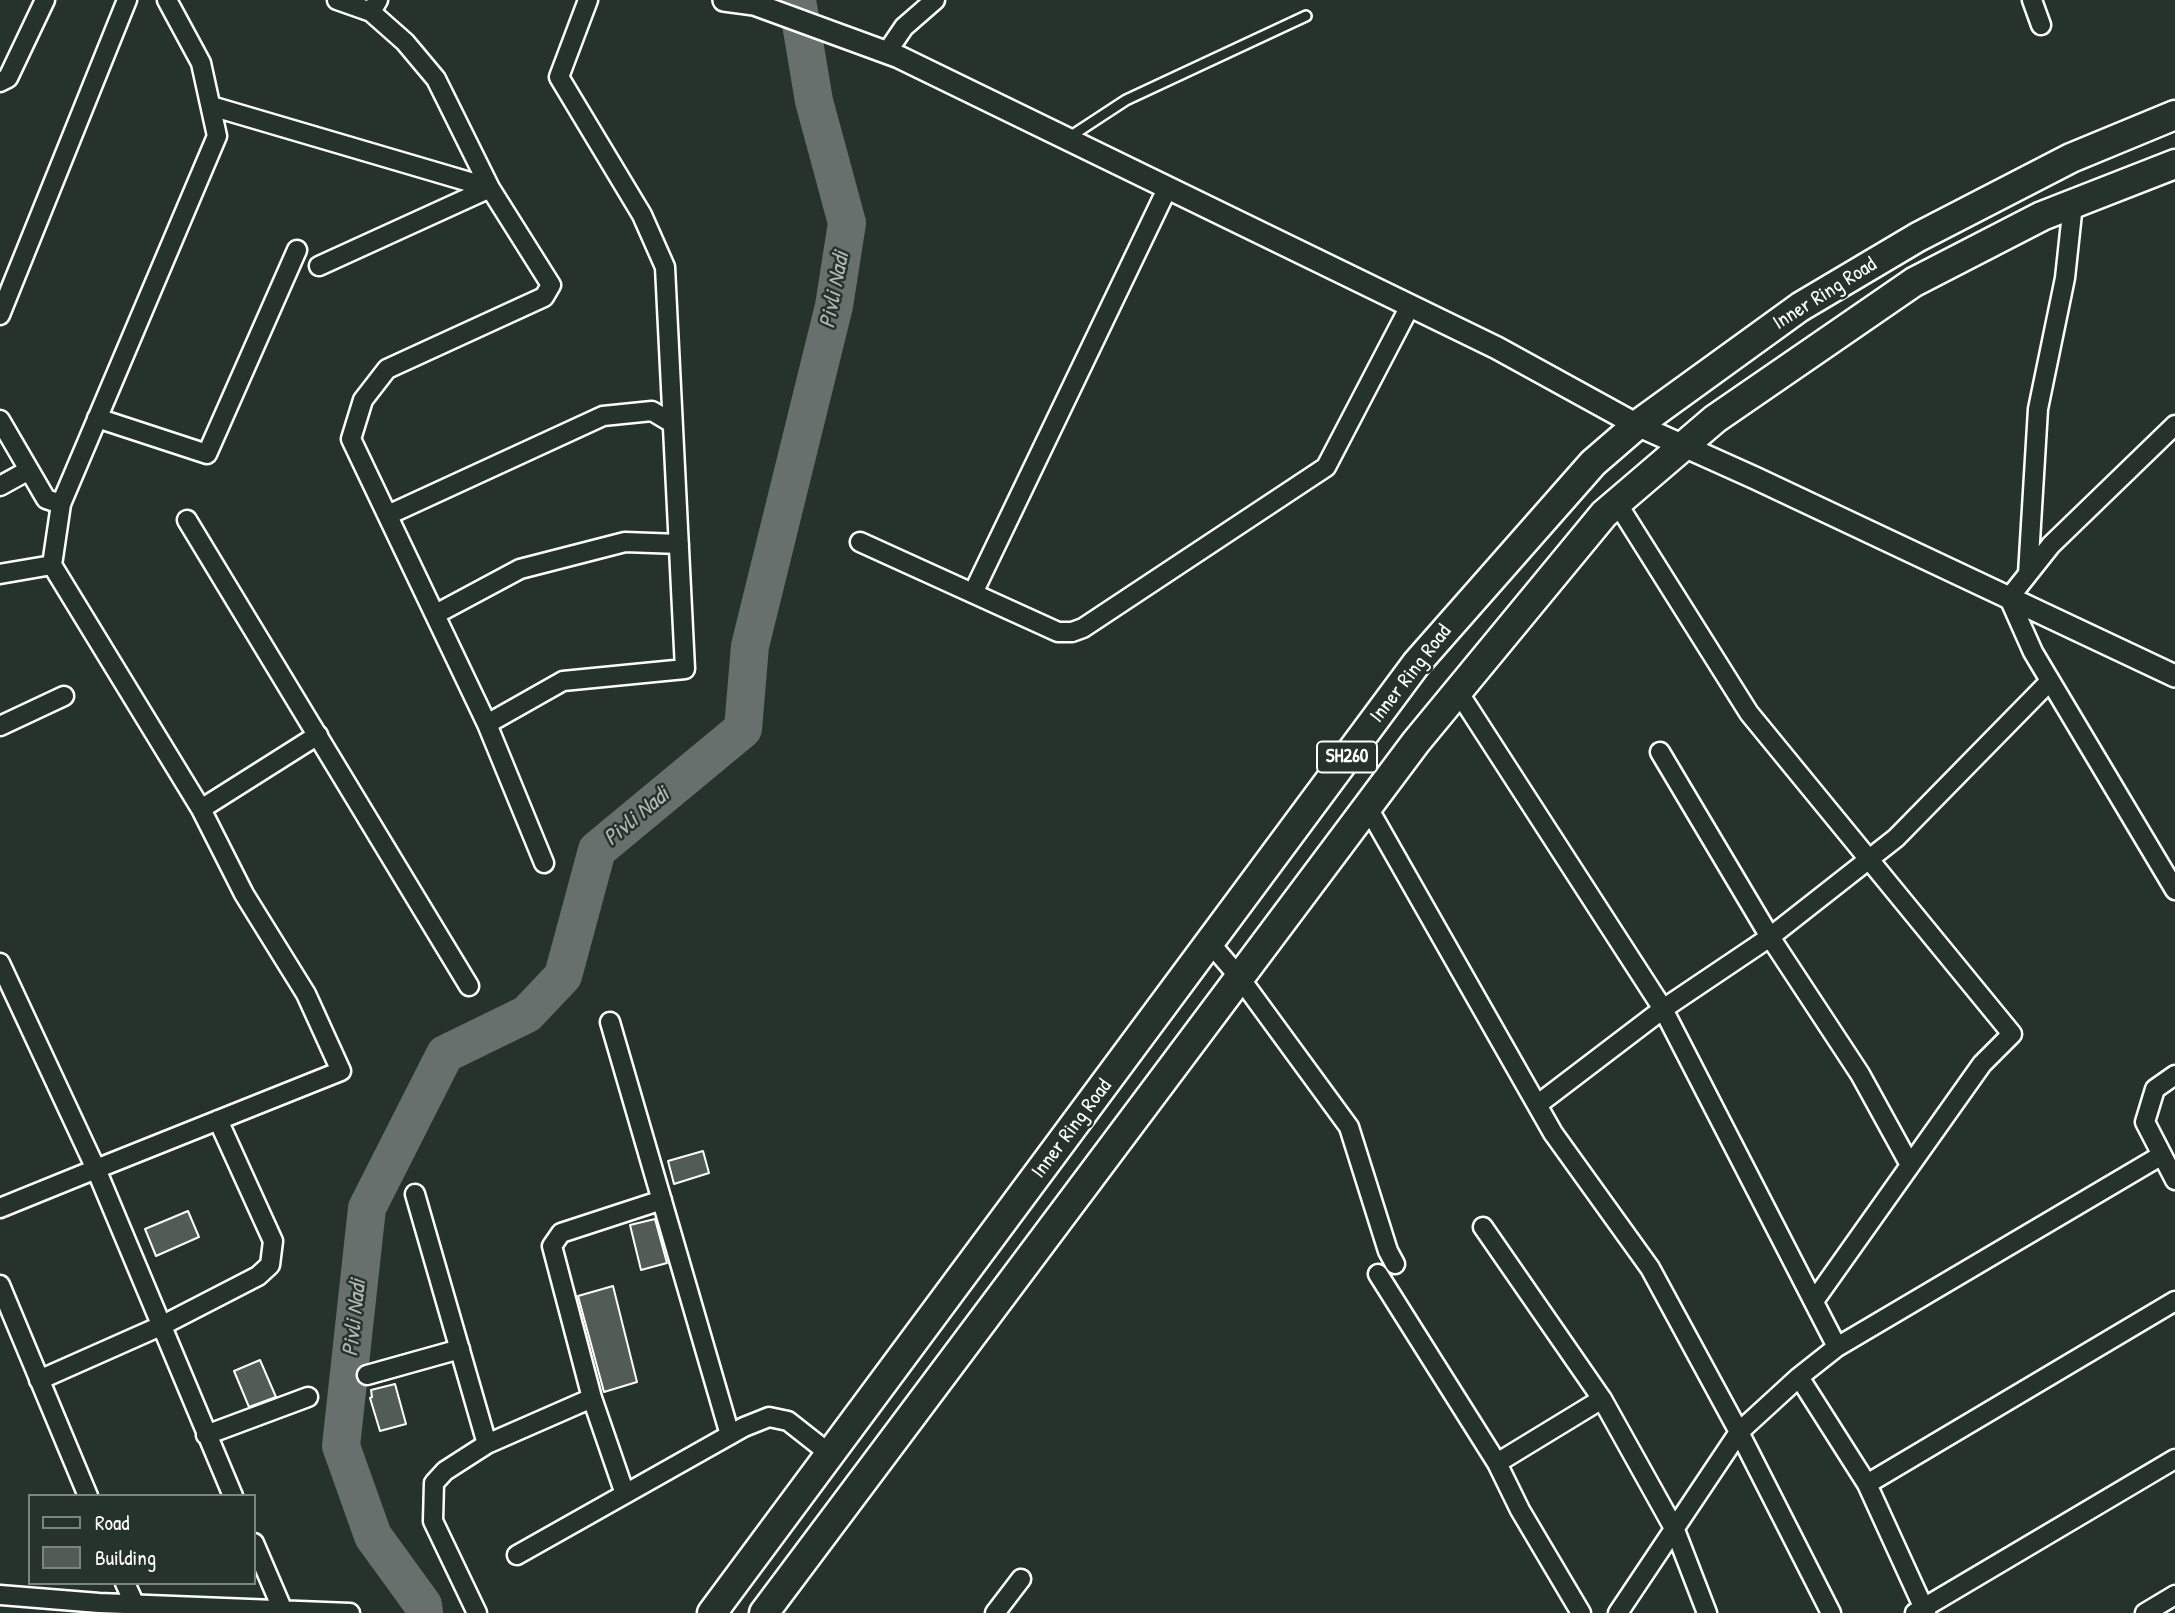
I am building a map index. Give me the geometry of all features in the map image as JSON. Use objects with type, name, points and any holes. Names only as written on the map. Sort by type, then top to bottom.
[{"type":"highway","name":"Inner Ring Road","points":[[712,1613],[1416,664],[1593,463],[1637,425],[1800,307],[1917,237],[2071,158],[2175,115]]},
{"type":"highway","name":"Inner Ring Road","points":[[764,1613],[1367,806],[1457,690],[1581,539],[1617,503],[1716,419],[1914,282],[2000,236],[2175,164]]},
{"type":"street","points":[[0,82],[8,78],[45,0]]},
{"type":"street","points":[[0,314],[127,0]]},
{"type":"street","points":[[167,0],[201,63],[217,135]]},
{"type":"street","points":[[337,0],[374,6],[436,79],[490,188],[551,285],[544,297],[387,369],[363,400],[351,439],[487,724],[544,863]]},
{"type":"street","points":[[487,724],[563,681],[685,669],[665,267],[642,215],[559,77],[588,0]]},
{"type":"street","points":[[724,0],[754,4],[887,52],[1497,348],[1637,425],[2172,672]]},
{"type":"street","points":[[887,52],[904,27],[935,0]]},
{"type":"street","points":[[2032,0],[2041,25]]},
{"type":"street","points":[[211,106],[490,188]]},
{"type":"street","points":[[0,1208],[341,1070],[306,994],[244,894],[201,809],[52,565],[61,504],[217,135],[236,115]]},
{"type":"street","points":[[319,266],[490,188]]},
{"type":"street","points":[[973,593],[1167,189]]},
{"type":"street","points":[[2028,574],[2038,409],[2065,278],[2073,204]]},
{"type":"street","points":[[97,418],[207,454],[297,250]]},
{"type":"street","points":[[860,542],[1058,632],[1072,632],[1083,628],[1326,467],[1410,306]]},
{"type":"street","points":[[388,515],[603,416],[652,411],[670,405]]},
{"type":"street","points":[[652,411],[672,424]]},
{"type":"street","points":[[0,420],[47,499],[61,504]]},
{"type":"street","points":[[2009,598],[2051,545],[2175,425]]},
{"type":"street","points":[[0,486],[29,470]]},
{"type":"street","points":[[1617,503],[1749,713],[2012,1034],[1985,1060],[1814,1301]]},
{"type":"street","points":[[187,520],[469,986]]},
{"type":"street","points":[[436,614],[520,569],[625,542],[679,544]]},
{"type":"street","points":[[1,573],[52,565]]},
{"type":"street","points":[[2009,598],[2050,681],[2175,890]]},
{"type":"street","points":[[1537,1105],[1663,1009],[1770,937],[1896,838],[2050,681]]},
{"type":"street","points":[[1457,690],[1663,1009],[1837,1347]]},
{"type":"street","points":[[0,726],[64,696]]},
{"type":"street","points":[[201,809],[318,735]]},
{"type":"street","points":[[1660,752],[1770,937],[1860,1074],[1910,1165]]},
{"type":"street","points":[[1367,806],[1553,1133],[1650,1268],[1739,1432],[1831,1613]]},
{"type":"street","points":[[1210,943],[1240,978],[1349,1127],[1388,1251],[1395,1264]]},
{"type":"street","points":[[0,962],[96,1169],[232,1494]]},
{"type":"street","points":[[610,1022],[730,1435]]},
{"type":"street","points":[[2175,1075],[2155,1089],[2145,1122],[2175,1180]]},
{"type":"street","points":[[39,1380],[163,1325],[258,1276],[270,1265],[273,1241],[218,1120]]},
{"type":"street","points":[[1618,1613],[1739,1432],[1799,1377],[1837,1347],[2162,1155]]},
{"type":"street","points":[[415,1194],[486,1444]]},
{"type":"street","points":[[625,1494],[592,1398],[552,1245],[561,1233],[662,1200]]},
{"type":"street","points":[[1483,1227],[1602,1399],[1675,1530],[1707,1613]]},
{"type":"street","points":[[1378,1274],[1497,1463],[1520,1510],[1581,1613]]},
{"type":"street","points":[[0,1285],[87,1494]]},
{"type":"street","points":[[1867,1484],[2175,1301]]},
{"type":"street","points":[[367,1376],[460,1349]]},
{"type":"street","points":[[1799,1377],[1867,1484],[1922,1611],[2175,1459]]},
{"type":"street","points":[[206,1435],[308,1397]]},
{"type":"street","points":[[477,1613],[433,1521],[434,1483],[445,1471],[486,1444],[592,1398]]},
{"type":"street","points":[[1497,1463],[1602,1399]]},
{"type":"street","points":[[517,1555],[730,1435],[769,1417],[788,1421],[830,1454]]},
{"type":"street","points":[[256,1548],[284,1611]]},
{"type":"street","points":[[995,1613],[1021,1579]]},
{"type":"street","points":[[125,1585],[126,1607]]},
{"type":"street","points":[[1,1594],[126,1607],[350,1613]]},
{"type":"street","points":[[2145,1613],[2175,1595]]},
{"type":"lane","points":[[1066,138],[1126,100],[1306,16]]},
{"type":"building","points":[[703,1151],[709,1173],[674,1184],[668,1161]]},
{"type":"building","points":[[188,1211],[199,1237],[156,1256],[145,1229]]},
{"type":"building","points":[[655,1219],[667,1263],[641,1270],[630,1225]]},
{"type":"building","points":[[613,1286],[637,1382],[604,1392],[578,1296]]},
{"type":"building","points":[[260,1360],[276,1397],[249,1407],[234,1371]]},
{"type":"building","points":[[395,1384],[406,1424],[380,1431],[370,1398],[371,1390]]},
{"type":"waterway","name":"Pivli Nadi","points":[[424,1613],[423,1605],[373,1536],[341,1446],[367,1208],[445,1054],[527,1014],[563,976],[597,850],[743,729],[750,646],[834,306],[847,223],[814,101],[797,0]]}]
